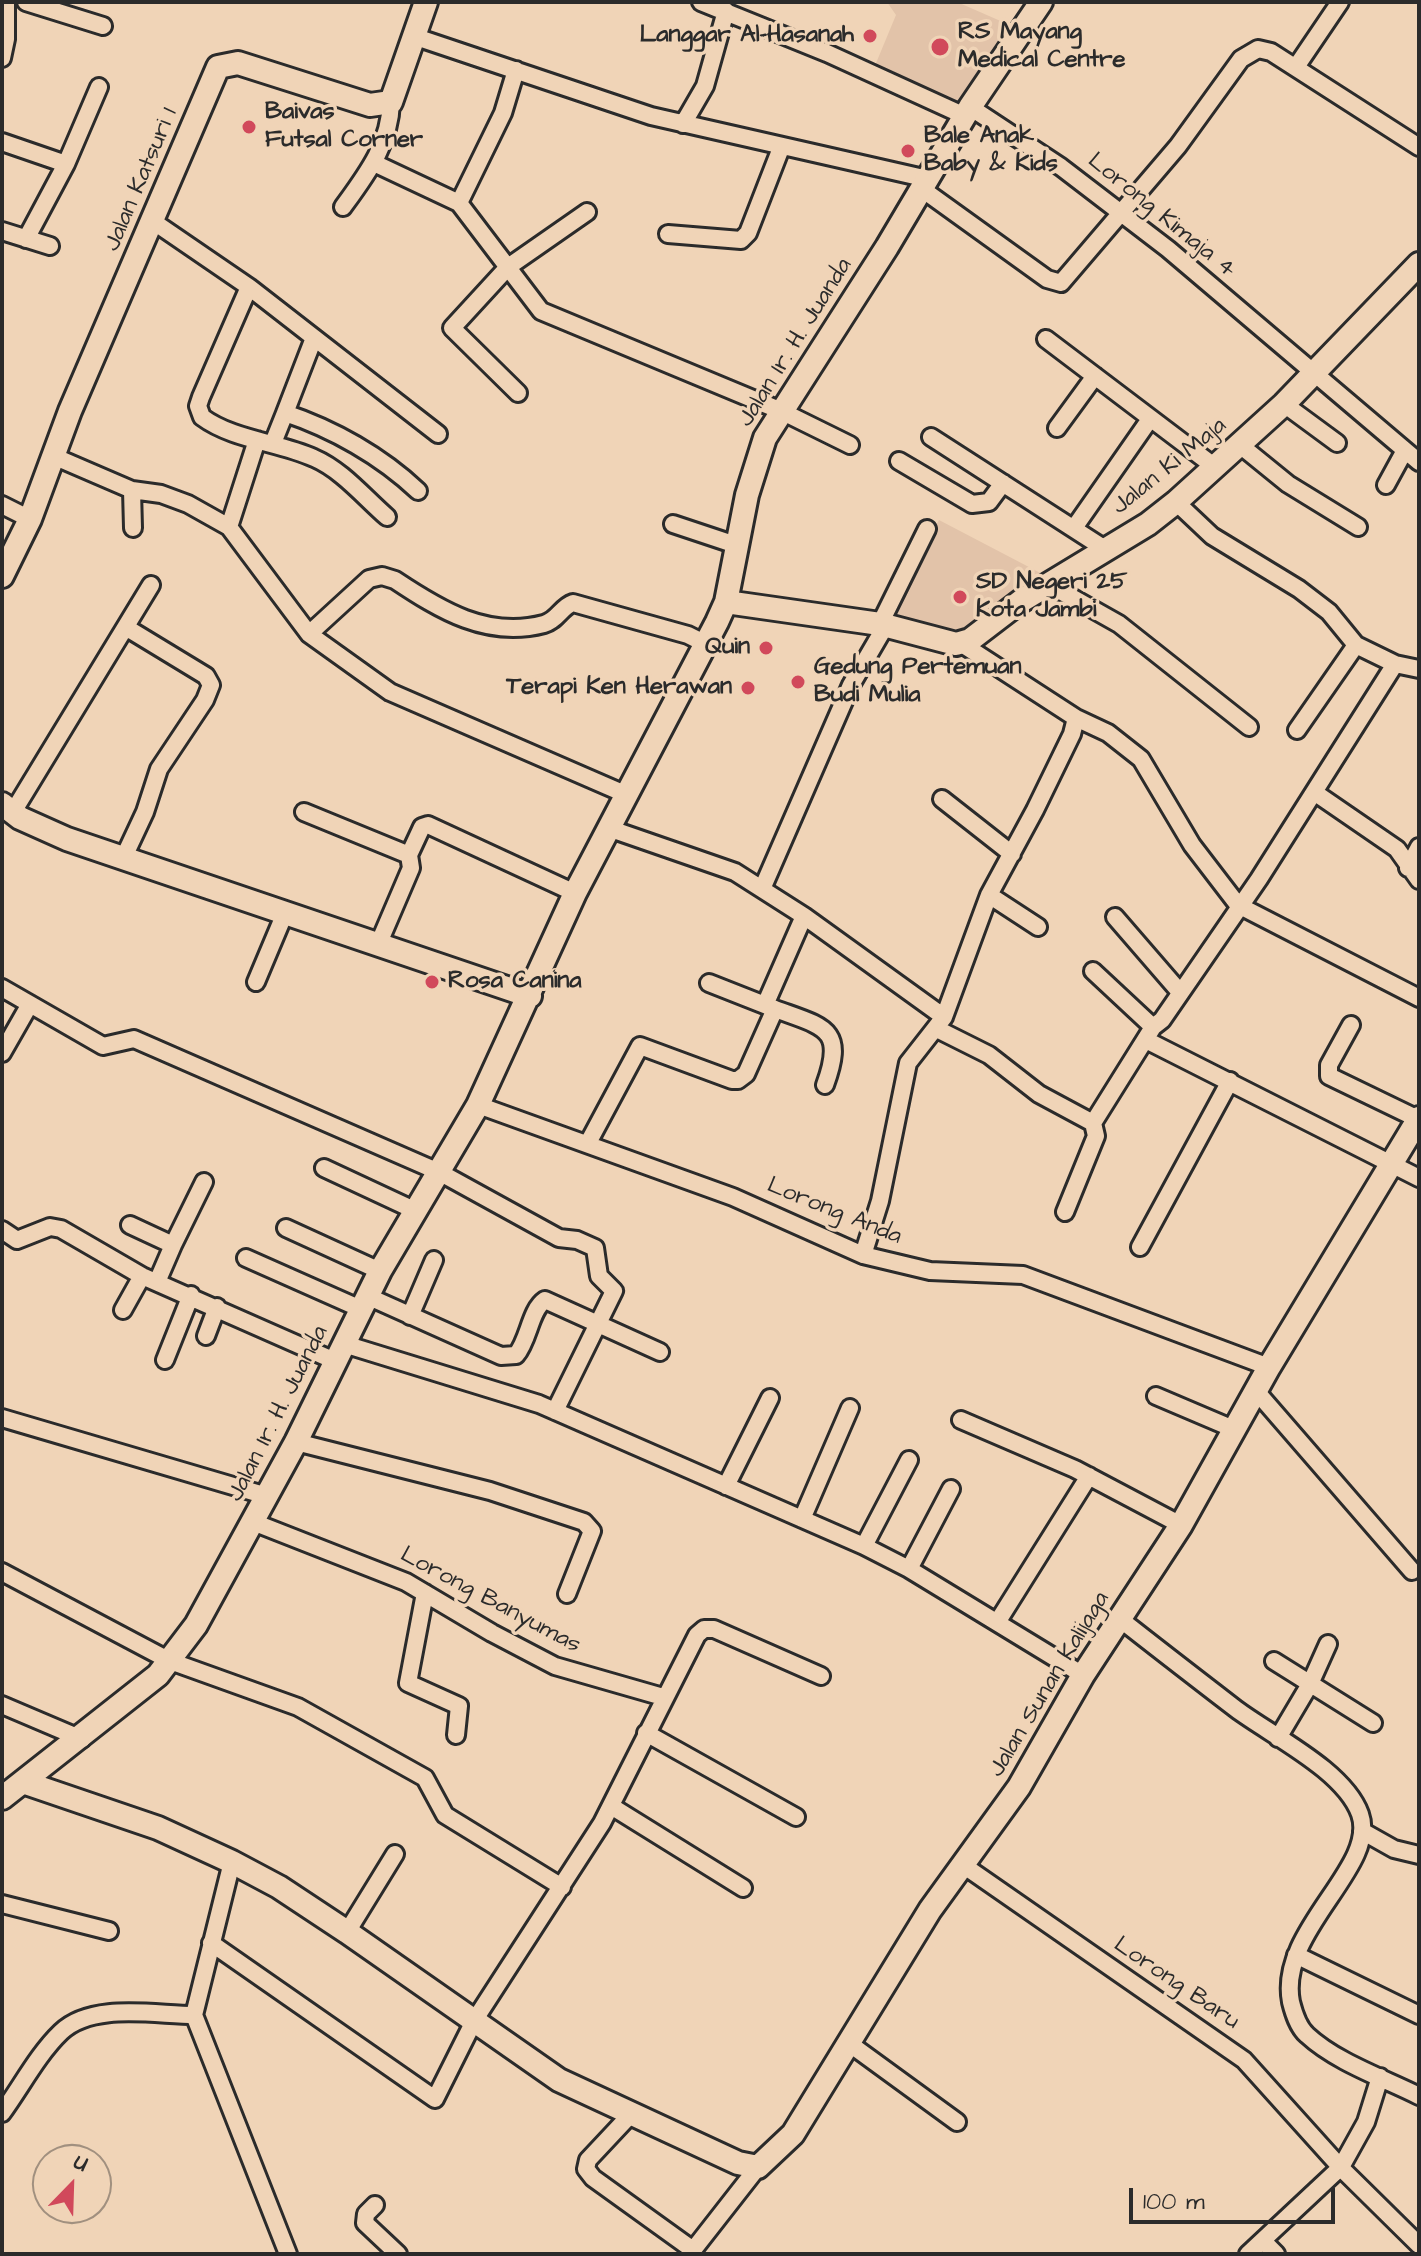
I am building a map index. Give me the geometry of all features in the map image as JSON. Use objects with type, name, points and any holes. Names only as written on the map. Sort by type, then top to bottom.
[{"type":"street","points":[[2,58],[6,39],[6,2]]},
{"type":"street","points":[[26,2],[103,26]]},
{"type":"street","points":[[343,207],[374,163],[390,120],[391,102],[426,2]]},
{"type":"street","name":"Lorong Kimaja 4","points":[[701,2],[968,111],[1061,167],[1168,249],[1419,462]]},
{"type":"street","name":"Jalan Ir. H. Juanda","points":[[2,1798],[82,1739],[170,1661],[196,1625],[296,1442],[380,1271],[478,1105],[575,893],[706,644],[726,602],[754,465],[779,410],[925,184],[968,111],[1041,2]]},
{"type":"street","points":[[1296,67],[1340,2]]},
{"type":"street","points":[[683,124],[705,86],[726,11]]},
{"type":"street","points":[[416,37],[683,124],[925,184],[1057,283],[1178,146],[1249,52],[1271,52],[1419,147]]},
{"type":"street","name":"Jalan Katsuri 1","points":[[2,576],[30,519],[53,456],[218,67],[238,63],[370,105],[391,102]]},
{"type":"street","points":[[459,203],[503,113],[516,70]]},
{"type":"street","points":[[26,239],[66,164],[99,87]]},
{"type":"street","points":[[2,142],[66,164]]},
{"type":"street","points":[[668,234],[741,240],[748,233],[781,148]]},
{"type":"street","points":[[374,163],[459,203],[527,294],[549,316],[568,319],[779,410],[850,445]]},
{"type":"street","points":[[518,393],[452,328],[508,267],[587,212]]},
{"type":"street","points":[[154,222],[249,287],[438,434]]},
{"type":"street","points":[[2,231],[50,246]]},
{"type":"street","name":"Jalan Ki Maja","points":[[962,644],[1048,584],[1148,524],[1176,502],[1284,404],[1419,264]]},
{"type":"street","points":[[249,287],[198,406],[207,421],[331,467],[387,517]]},
{"type":"street","points":[[229,527],[265,442],[285,413],[314,338]]},
{"type":"street","points":[[1046,339],[1215,467]]},
{"type":"street","points":[[1057,428],[1095,376]]},
{"type":"street","points":[[1284,404],[1337,443]]},
{"type":"street","points":[[285,413],[327,430],[385,463],[418,491]]},
{"type":"street","points":[[1074,528],[1150,419]]},
{"type":"street","points":[[931,437],[1105,549]]},
{"type":"street","points":[[1240,445],[1288,484],[1358,527]]},
{"type":"street","points":[[1386,485],[1404,452]]},
{"type":"street","points":[[53,456],[132,490],[161,494],[188,504],[229,527],[309,634],[397,696],[625,794]]},
{"type":"street","points":[[899,461],[972,504],[989,502],[1003,483]]},
{"type":"street","points":[[132,490],[133,528]]},
{"type":"street","points":[[1176,502],[1212,536],[1289,582],[1329,612],[1356,645],[1395,664],[1419,669]]},
{"type":"street","points":[[2,505],[30,519]]},
{"type":"street","points":[[673,524],[739,546]]},
{"type":"street","points":[[762,889],[851,685],[883,625],[927,529]]},
{"type":"street","points":[[309,634],[369,579],[382,576],[395,580],[463,621],[519,628],[545,624],[573,603],[688,635],[706,644]]},
{"type":"street","points":[[1048,584],[1140,639],[1249,727]]},
{"type":"street","points":[[151,585],[127,628],[8,808],[67,839],[530,996]]},
{"type":"street","points":[[726,602],[883,625],[962,644],[1076,718],[1118,740],[1149,769],[1192,845],[1238,905],[1419,998]]},
{"type":"street","points":[[123,859],[145,812],[159,769],[205,700],[211,685],[206,676],[127,628]]},
{"type":"street","points":[[1297,730],[1356,645]]},
{"type":"street","points":[[1065,1212],[1096,1136],[1093,1123],[1150,1033],[1162,1020],[1314,792],[1395,664]]},
{"type":"street","points":[[863,1255],[880,1201],[908,1063],[923,1040],[940,1023],[989,895],[1072,734],[1076,718]]},
{"type":"street","points":[[1314,792],[1397,849],[1413,874]]},
{"type":"street","points":[[942,799],[1012,854]]},
{"type":"street","points":[[304,812],[409,855]]},
{"type":"street","points":[[378,945],[411,868],[409,855],[422,827],[436,826],[575,893]]},
{"type":"street","points":[[608,828],[735,872],[804,916],[940,1023],[989,1055],[1039,1094],[1093,1123]]},
{"type":"street","points":[[1413,874],[1419,847]]},
{"type":"street","points":[[989,895],[1038,927]]},
{"type":"street","points":[[256,982],[285,913]]},
{"type":"street","points":[[588,1143],[640,1046],[738,1080],[746,1074],[804,916]]},
{"type":"street","points":[[1115,917],[1179,991]]},
{"type":"street","points":[[1093,971],[1150,1033],[1230,1081],[1419,1178]]},
{"type":"street","points":[[709,983],[818,1026],[831,1039],[836,1056],[825,1085]]},
{"type":"street","points":[[2,988],[103,1046],[134,1039],[439,1172],[559,1238],[577,1240],[595,1248],[599,1276],[614,1291],[596,1322],[555,1411]]},
{"type":"street","points":[[2,1053],[30,1004]]},
{"type":"street","points":[[1351,1025],[1329,1065],[1329,1076],[1419,1119]]},
{"type":"street","points":[[1140,1247],[1230,1081]]},
{"type":"street","name":"Lorong Anda","points":[[478,1105],[733,1197],[863,1255],[930,1271],[1023,1275],[1269,1367]]},
{"type":"street","name":"Jalan Sunan Kalijaga","points":[[698,2250],[758,2167],[793,2134],[930,1910],[1019,1787],[1083,1675],[1181,1525],[1269,1367],[1419,1119]]},
{"type":"street","points":[[324,1168],[414,1210]]},
{"type":"street","points":[[123,1310],[173,1245],[204,1182]]},
{"type":"street","points":[[130,1225],[173,1245]]},
{"type":"street","points":[[2,1230],[22,1240],[55,1227],[149,1279],[340,1353],[555,1411],[864,1546],[998,1621],[1083,1675]]},
{"type":"street","points":[[286,1228],[380,1271]]},
{"type":"street","points":[[246,1258],[410,1316],[508,1357],[524,1346],[541,1302],[552,1300],[660,1352]]},
{"type":"street","points":[[410,1316],[434,1260]]},
{"type":"street","points":[[165,1360],[191,1295]]},
{"type":"street","points":[[206,1336],[217,1307]]},
{"type":"street","points":[[1256,1391],[1412,1571]]},
{"type":"street","points":[[1156,1396],[1236,1430]]},
{"type":"street","points":[[726,1486],[770,1398]]},
{"type":"street","points":[[802,1519],[850,1408]]},
{"type":"street","points":[[2,1418],[267,1496]]},
{"type":"street","points":[[961,1420],[1089,1476],[1181,1525]]},
{"type":"street","points":[[296,1442],[490,1491],[584,1522],[592,1531],[567,1594]]},
{"type":"street","points":[[864,1546],[909,1460]]},
{"type":"street","points":[[998,1621],[1089,1476]]},
{"type":"street","points":[[909,1569],[951,1489]]},
{"type":"street","name":"Lorong Banyumas","points":[[253,1522],[380,1571],[555,1666],[663,1697]]},
{"type":"street","points":[[2,1572],[170,1661],[298,1707],[425,1778],[445,1815],[562,1887]]},
{"type":"street","points":[[425,1593],[408,1683],[459,1706],[456,1735]]},
{"type":"street","points":[[1120,1619],[1329,1774],[1347,1792],[1360,1814],[1362,1831],[1345,1876],[1321,1906],[1296,1955],[1290,1993],[1304,2033],[1318,2045],[1419,2096]]},
{"type":"street","points":[[211,1943],[435,2099],[474,2021],[611,1806],[663,1697],[704,1629],[714,1629],[821,1676]]},
{"type":"street","points":[[1278,1738],[1310,1684],[1328,1644]]},
{"type":"street","points":[[1274,1661],[1373,1723]]},
{"type":"street","points":[[2,1705],[82,1739]]},
{"type":"street","points":[[646,1733],[796,1817]]},
{"type":"street","points":[[23,1782],[158,1828],[232,1862],[279,1887],[347,1932],[559,2080],[738,2163],[758,2167]]},
{"type":"street","points":[[611,1806],[743,1888]]},
{"type":"street","points":[[1362,1831],[1394,1849],[1419,1855]]},
{"type":"street","points":[[347,1932],[395,1854]]},
{"type":"street","points":[[232,1862],[194,2015],[288,2254]]},
{"type":"street","name":"Lorong Baru","points":[[963,1865],[1244,2060],[1341,2167],[1419,2245]]},
{"type":"street","points":[[2,1904],[31,1914],[109,1931]]},
{"type":"street","points":[[1296,1955],[1419,2015]]},
{"type":"street","points":[[2,2113],[62,2031],[78,2021],[113,2014],[194,2015]]},
{"type":"street","points":[[850,2044],[957,2122]]},
{"type":"street","points":[[1248,2254],[1341,2167],[1366,2122],[1380,2077]]},
{"type":"street","points":[[633,2112],[588,2160],[586,2169],[593,2178],[698,2250]]},
{"type":"street","points":[[375,2205],[366,2214],[365,2223],[398,2254]]},
{"type":"street","points":[[1263,2241],[1276,2254]]},
{"type":"shaded area","name":"RS Mayang Medical Centre","points":[[887,2],[957,2],[1012,26],[956,106],[874,68],[896,15]]},
{"type":"shaded area","name":"SD Negeri 25 Kota Jambi","points":[[939,520],[1048,577],[969,636],[887,616]]},
{"type":"place","name":"Langgar Al-Hasanah","points":[[870,36]]},
{"type":"place","name":"RS Mayang Medical Centre","points":[[940,47]]},
{"type":"place","name":"Baivas Futsal Corner","points":[[249,127]]},
{"type":"place","name":"Bale Anak Baby & Kids","points":[[908,151]]},
{"type":"place","name":"SD Negeri 25 Kota Jambi","points":[[960,597]]},
{"type":"place","name":"Quin","points":[[766,648]]},
{"type":"place","name":"Gedung Pertemuan Budi Mulia","points":[[798,682]]},
{"type":"place","name":"Terapi Ken Herawan","points":[[748,688]]},
{"type":"place","name":"Rosa Canina","points":[[432,982]]}]
